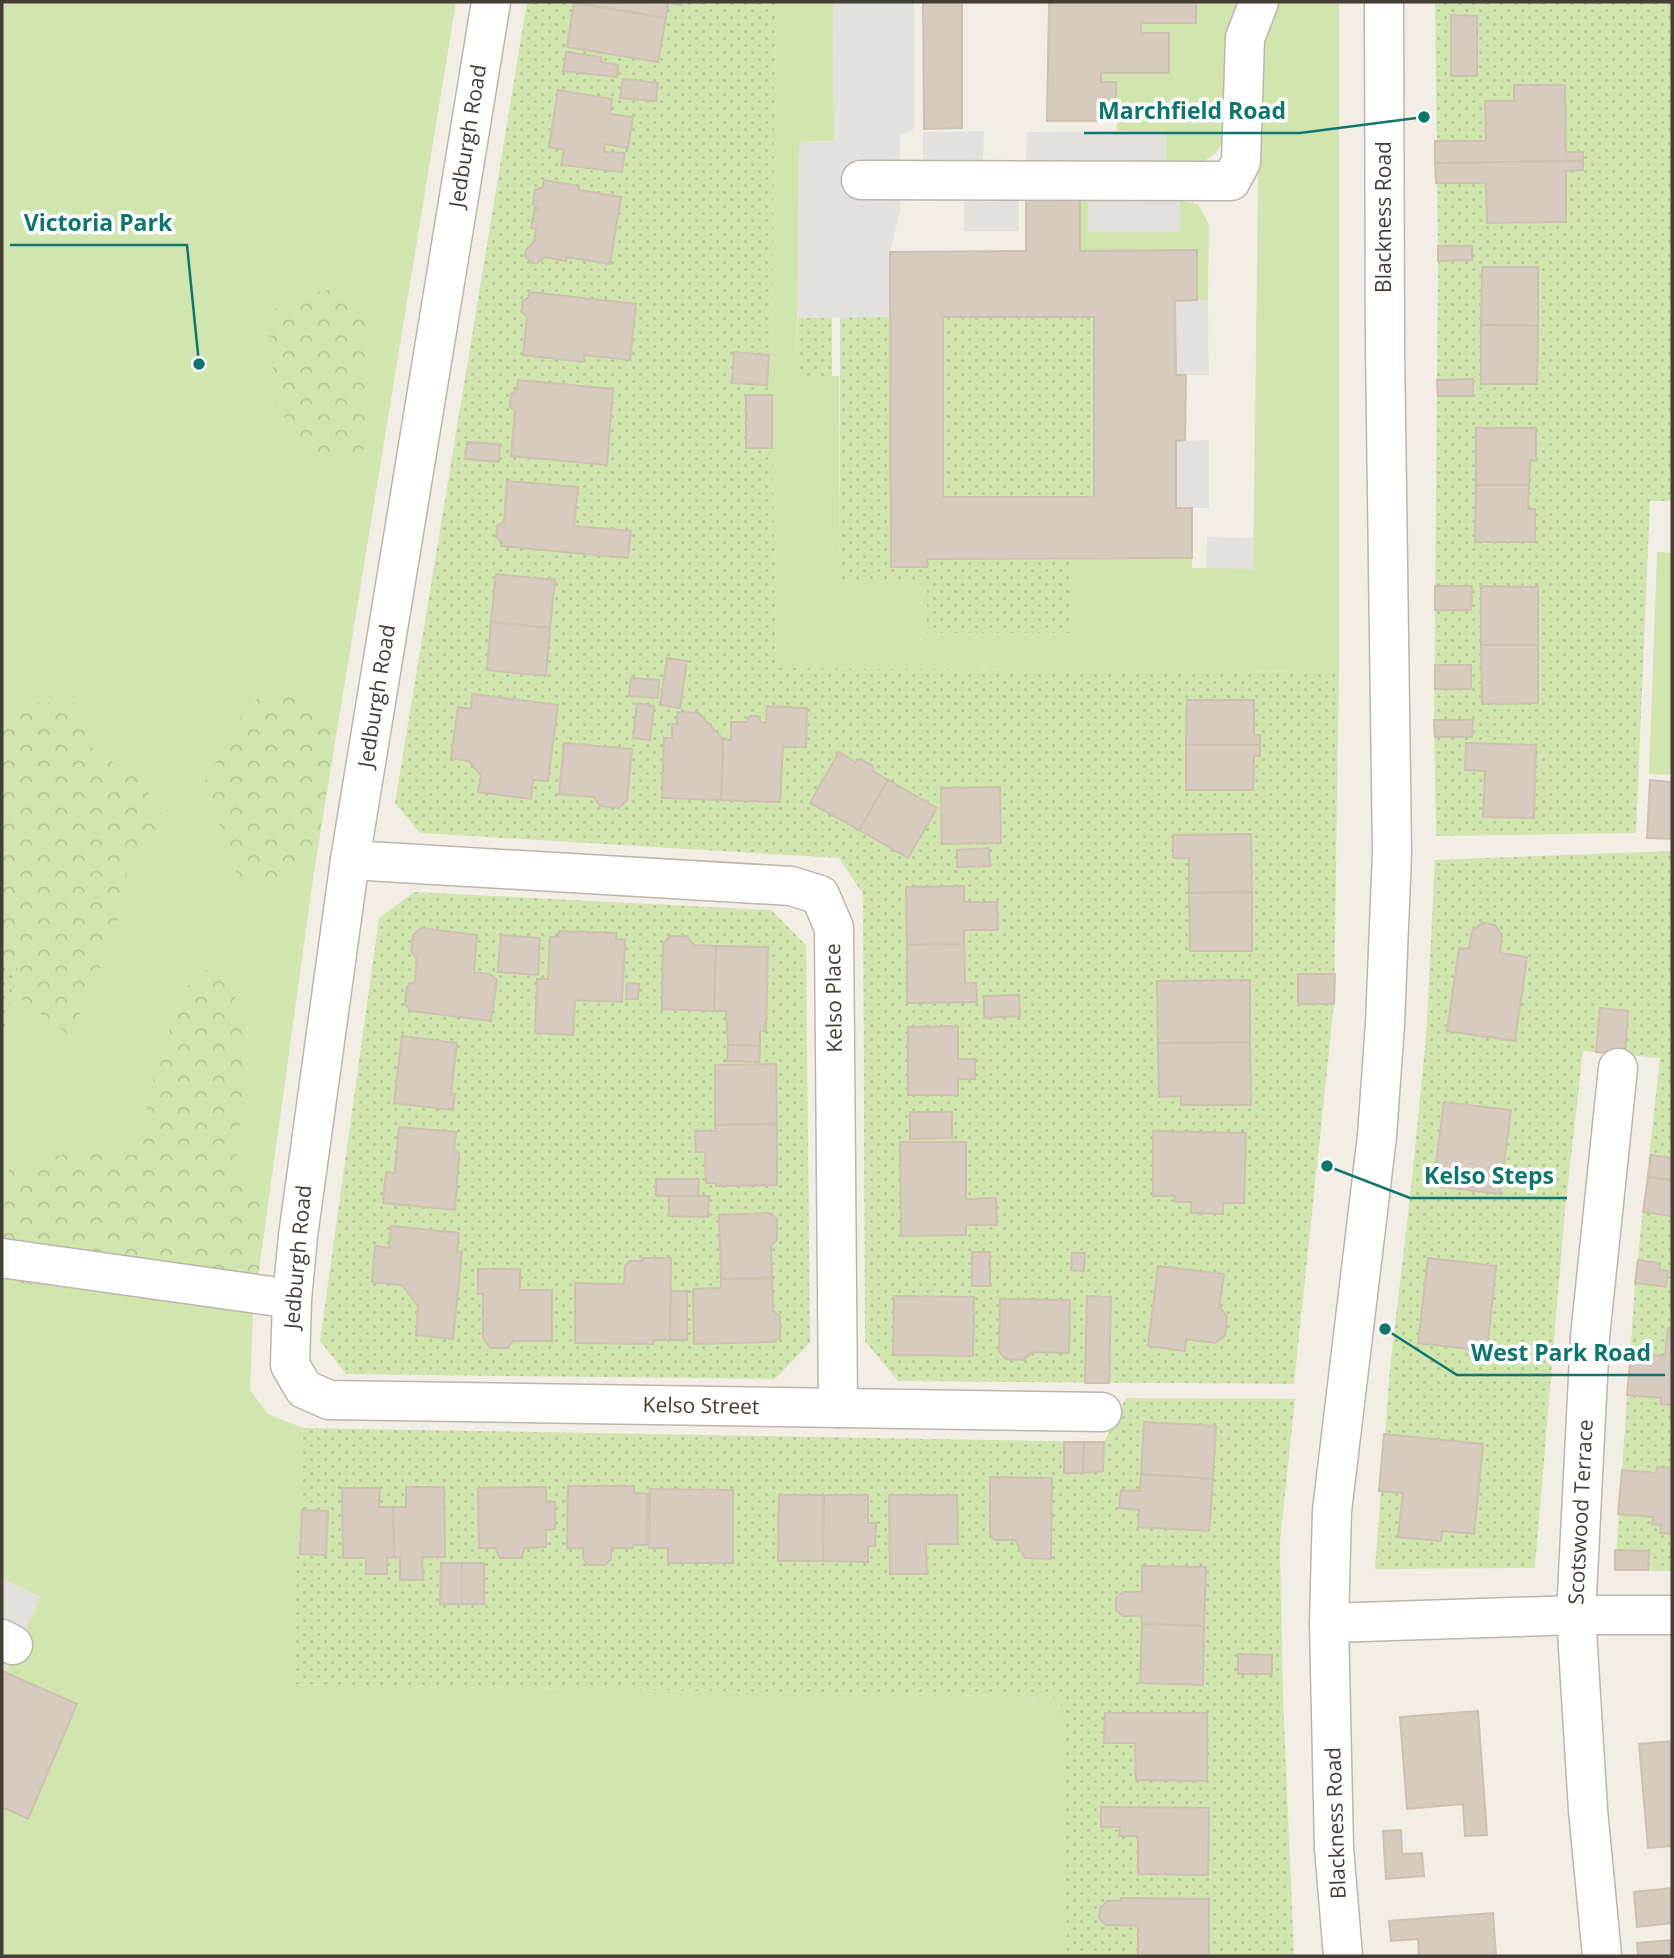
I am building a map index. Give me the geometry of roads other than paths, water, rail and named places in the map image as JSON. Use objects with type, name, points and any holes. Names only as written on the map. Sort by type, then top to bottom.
[{"type":"street","name":"Jedburgh Road","points":[[304,1389],[290,1365],[298,1236],[350,860],[491,2]]},
{"type":"street","points":[[861,180],[1231,181],[1241,162],[1245,38],[1259,2]]},
{"type":"street","name":"Blackness Road","points":[[1343,1956],[1334,1848],[1329,1623],[1332,1511],[1377,1136],[1392,853],[1385,348],[1384,2]]},
{"type":"street","name":"Kelso Place","points":[[350,860],[791,886],[820,895],[834,928],[838,1408]]},
{"type":"street","name":"Scotswood Terrace","points":[[1602,1956],[1588,1810],[1576,1615],[1590,1337],[1618,1068]]},
{"type":"street","points":[[2,1258],[292,1299]]},
{"type":"street","name":"Kelso Street","points":[[304,1389],[330,1400],[1102,1412]]},
{"type":"street","points":[[1329,1623],[1576,1615],[1672,1615]]},
{"type":"place","name":"Marchfield Road","points":[[1424,117]]},
{"type":"place","name":"Victoria Park","points":[[199,364]]},
{"type":"place","name":"Kelso Steps","points":[[1327,1166]]},
{"type":"place","name":"West Park Road","points":[[1385,1329]]}]
